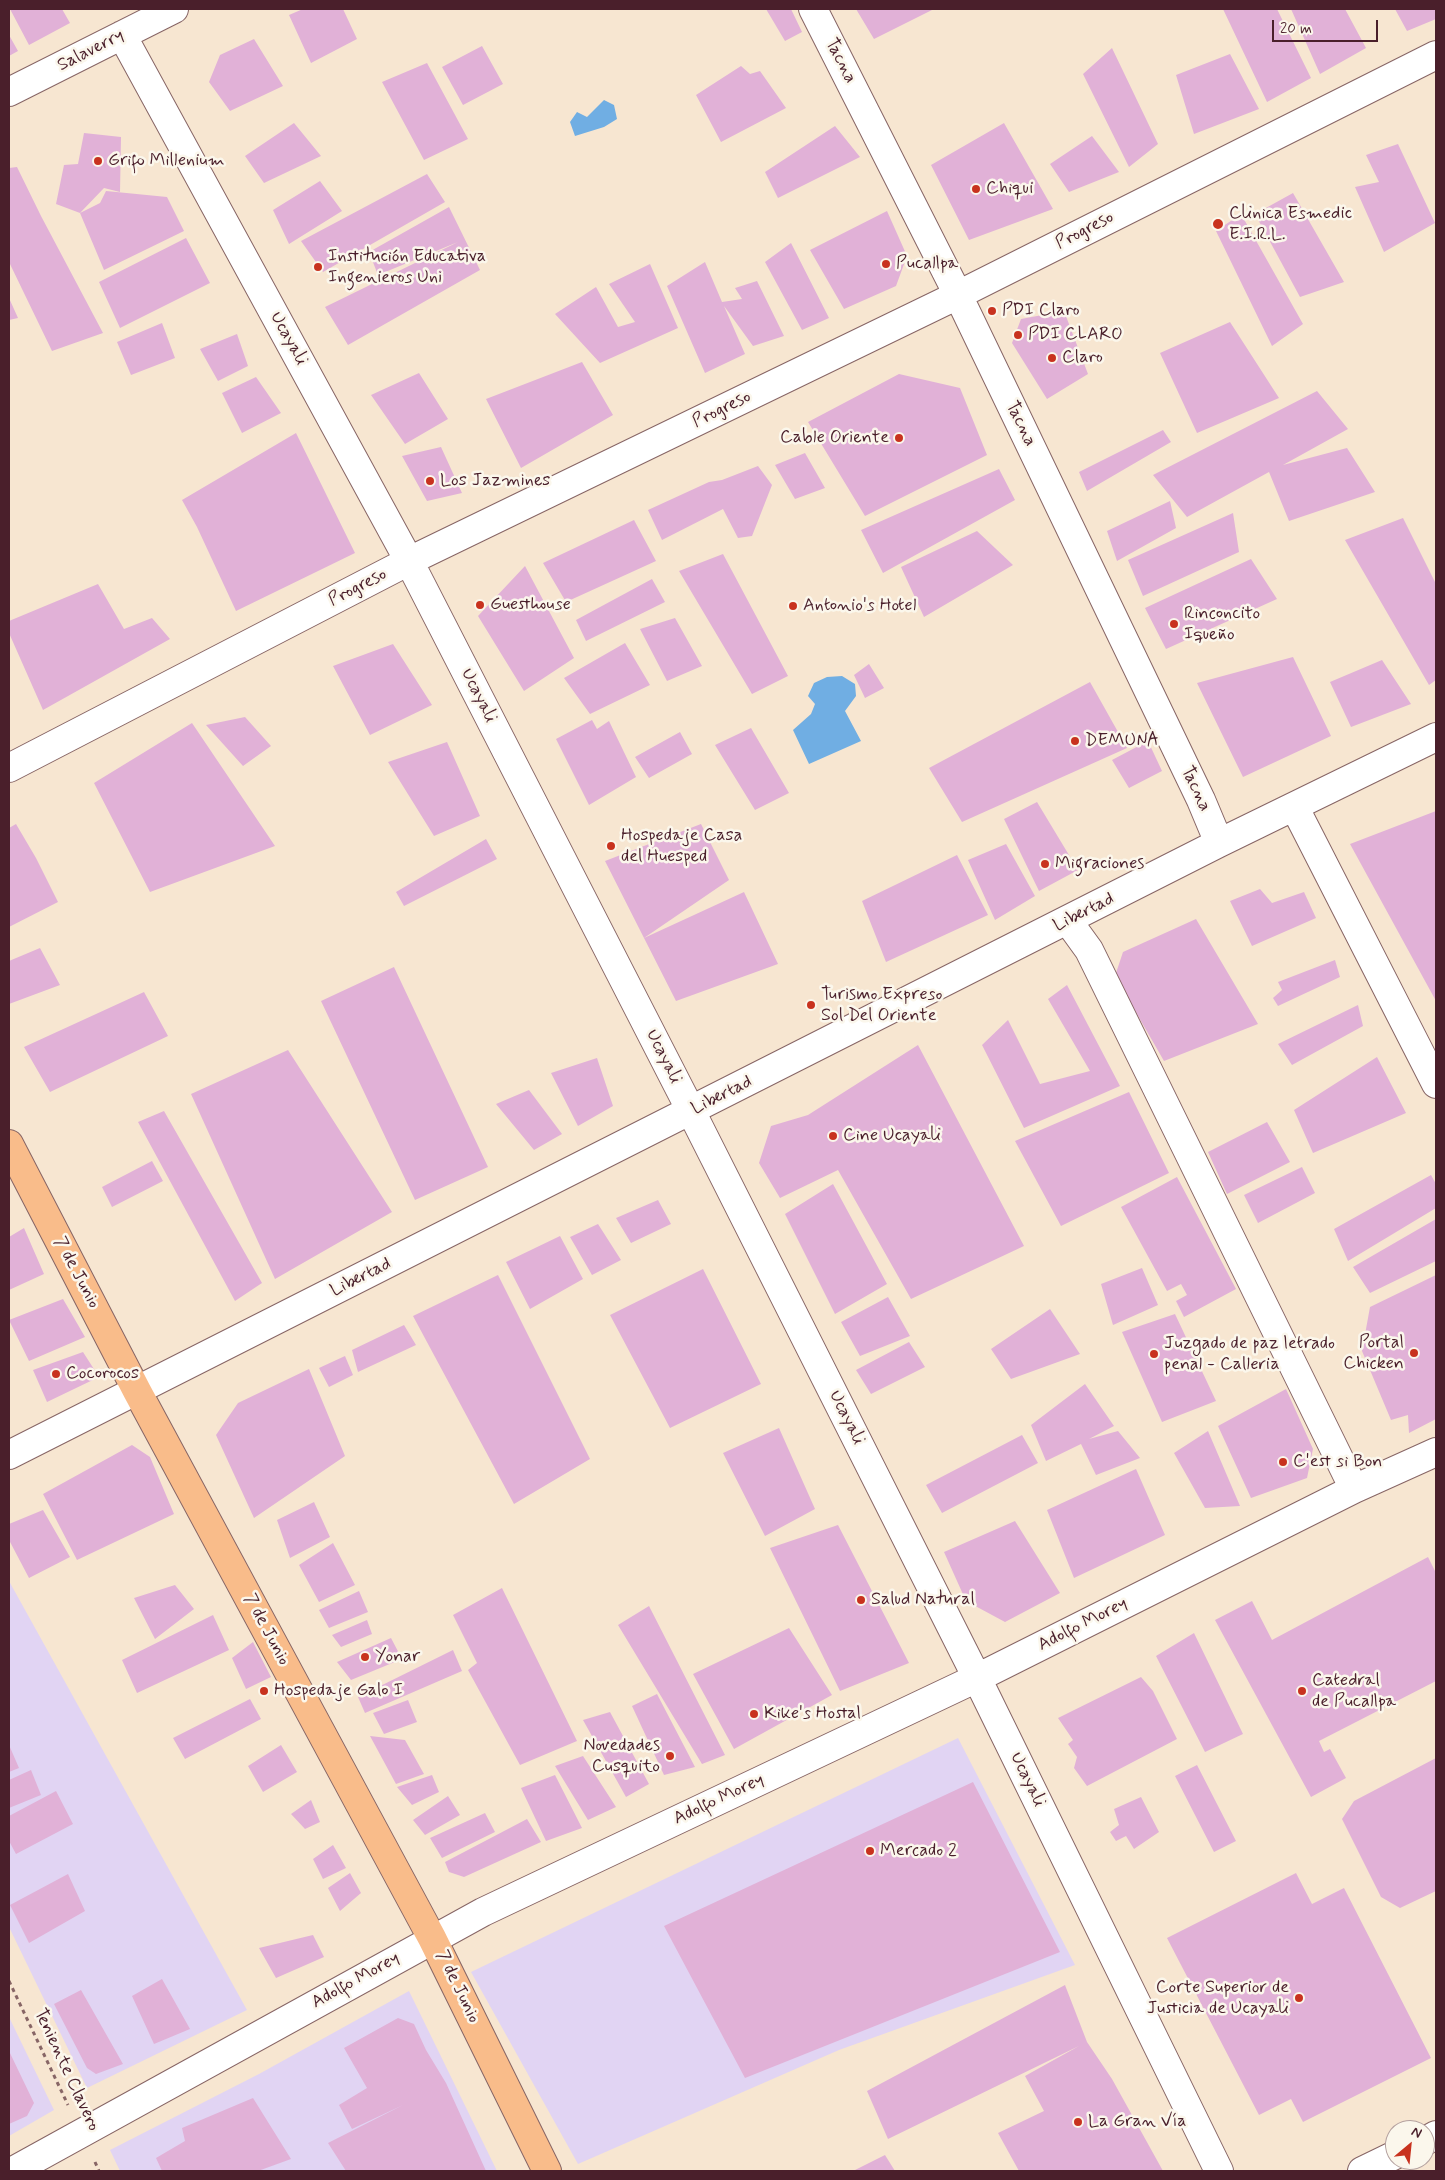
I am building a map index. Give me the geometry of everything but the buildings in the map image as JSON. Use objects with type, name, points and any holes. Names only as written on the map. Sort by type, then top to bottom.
[{"type":"main road","name":"7 de Junio","points":[[9,1144],[137,1391],[432,1938],[547,2171]]},
{"type":"street","name":"Salaverry","points":[[9,92],[174,9]]},
{"type":"street","name":"Tacna","points":[[813,9],[958,295],[1219,843]]},
{"type":"street","name":"Ucayali","points":[[122,35],[409,561],[691,1112],[977,1678],[1219,2171]]},
{"type":"street","name":"Progreso","points":[[9,768],[409,561],[958,295],[1436,55]]},
{"type":"street","name":"Libertad","points":[[9,1455],[691,1112],[1219,843],[1295,808],[1436,737]]},
{"type":"street","points":[[1295,808],[1436,1084]]},
{"type":"street","points":[[1068,921],[1089,950],[1354,1489]]},
{"type":"street","name":"Adolfo Morey","points":[[13,2171],[432,1938],[483,1912],[977,1678],[1354,1489],[1436,1452]]},
{"type":"street","points":[[1362,2171],[1385,2160]]},
{"type":"path","name":"Teniente Clavero","points":[[9,1981],[99,2171]]},
{"type":"shaded area","points":[[9,1581],[247,2010],[87,2088],[9,1927]]},
{"type":"shaded area","name":"Mercado 2","points":[[958,1738],[1075,1965],[839,2050],[578,2164],[471,1972]]},
{"type":"shaded area","points":[[409,1991],[497,2171],[120,2171],[110,2150],[259,2074]]},
{"type":"shaded area","points":[[9,2017],[54,2110],[9,2136]]},
{"type":"water","points":[[604,100],[614,105],[617,119],[604,127],[575,136],[570,122],[577,112],[587,117]]},
{"type":"water","points":[[842,676],[855,684],[856,696],[845,711],[861,741],[809,764],[793,730],[811,714],[815,704],[808,696],[814,683],[827,677]]},
{"type":"place","name":"Grifo Millenium","points":[[98,161]]},
{"type":"place","name":"Chiqui","points":[[976,189]]},
{"type":"place","name":"Clinica Esmedic E.I.R.L.","points":[[1218,224]]},
{"type":"place","name":"Pucallpa","points":[[886,264]]},
{"type":"place","name":"Institución Educativa Ingenieros Uni","points":[[318,267]]},
{"type":"place","name":"PDI Claro","points":[[992,311]]},
{"type":"place","name":"PDI CLARO","points":[[1018,335]]},
{"type":"place","name":"Claro","points":[[1052,358]]},
{"type":"place","name":"Cable Oriente","points":[[899,438]]},
{"type":"place","name":"Los Jazmines","points":[[430,481]]},
{"type":"place","name":"Guesthouse","points":[[480,605]]},
{"type":"place","name":"Antonio's Hotel","points":[[793,606]]},
{"type":"place","name":"Rinconcito Iqueño","points":[[1174,624]]},
{"type":"place","name":"DEMUNA","points":[[1075,741]]},
{"type":"place","name":"Hospedaje Casa del Huesped","points":[[611,846]]},
{"type":"place","name":"Migraciones","points":[[1045,864]]},
{"type":"place","name":"Turismo Expreso Sol Del Oriente","points":[[811,1005]]},
{"type":"place","name":"Cine Ucayali","points":[[833,1136]]},
{"type":"place","name":"Portal Chicken","points":[[1414,1353]]},
{"type":"place","name":"Juzgado de paz letrado penal - Calleria","points":[[1154,1354]]},
{"type":"place","name":"Cocorocos","points":[[56,1374]]},
{"type":"place","name":"C'est si Bon","points":[[1283,1462]]},
{"type":"place","name":"Salud Natural","points":[[861,1600]]},
{"type":"place","name":"Yonar","points":[[365,1657]]},
{"type":"place","name":"Hospedaje Galo I","points":[[264,1691]]},
{"type":"place","name":"Catedral de Pucallpa","points":[[1302,1691]]},
{"type":"place","name":"Kike's Hostal","points":[[754,1714]]},
{"type":"place","name":"Novedades Cusquito","points":[[670,1756]]},
{"type":"place","name":"Mercado 2","points":[[870,1851]]},
{"type":"place","name":"Corte Superior de Justicia de Ucayali","points":[[1299,1998]]},
{"type":"place","name":"La Gran Vía","points":[[1078,2122]]}]
